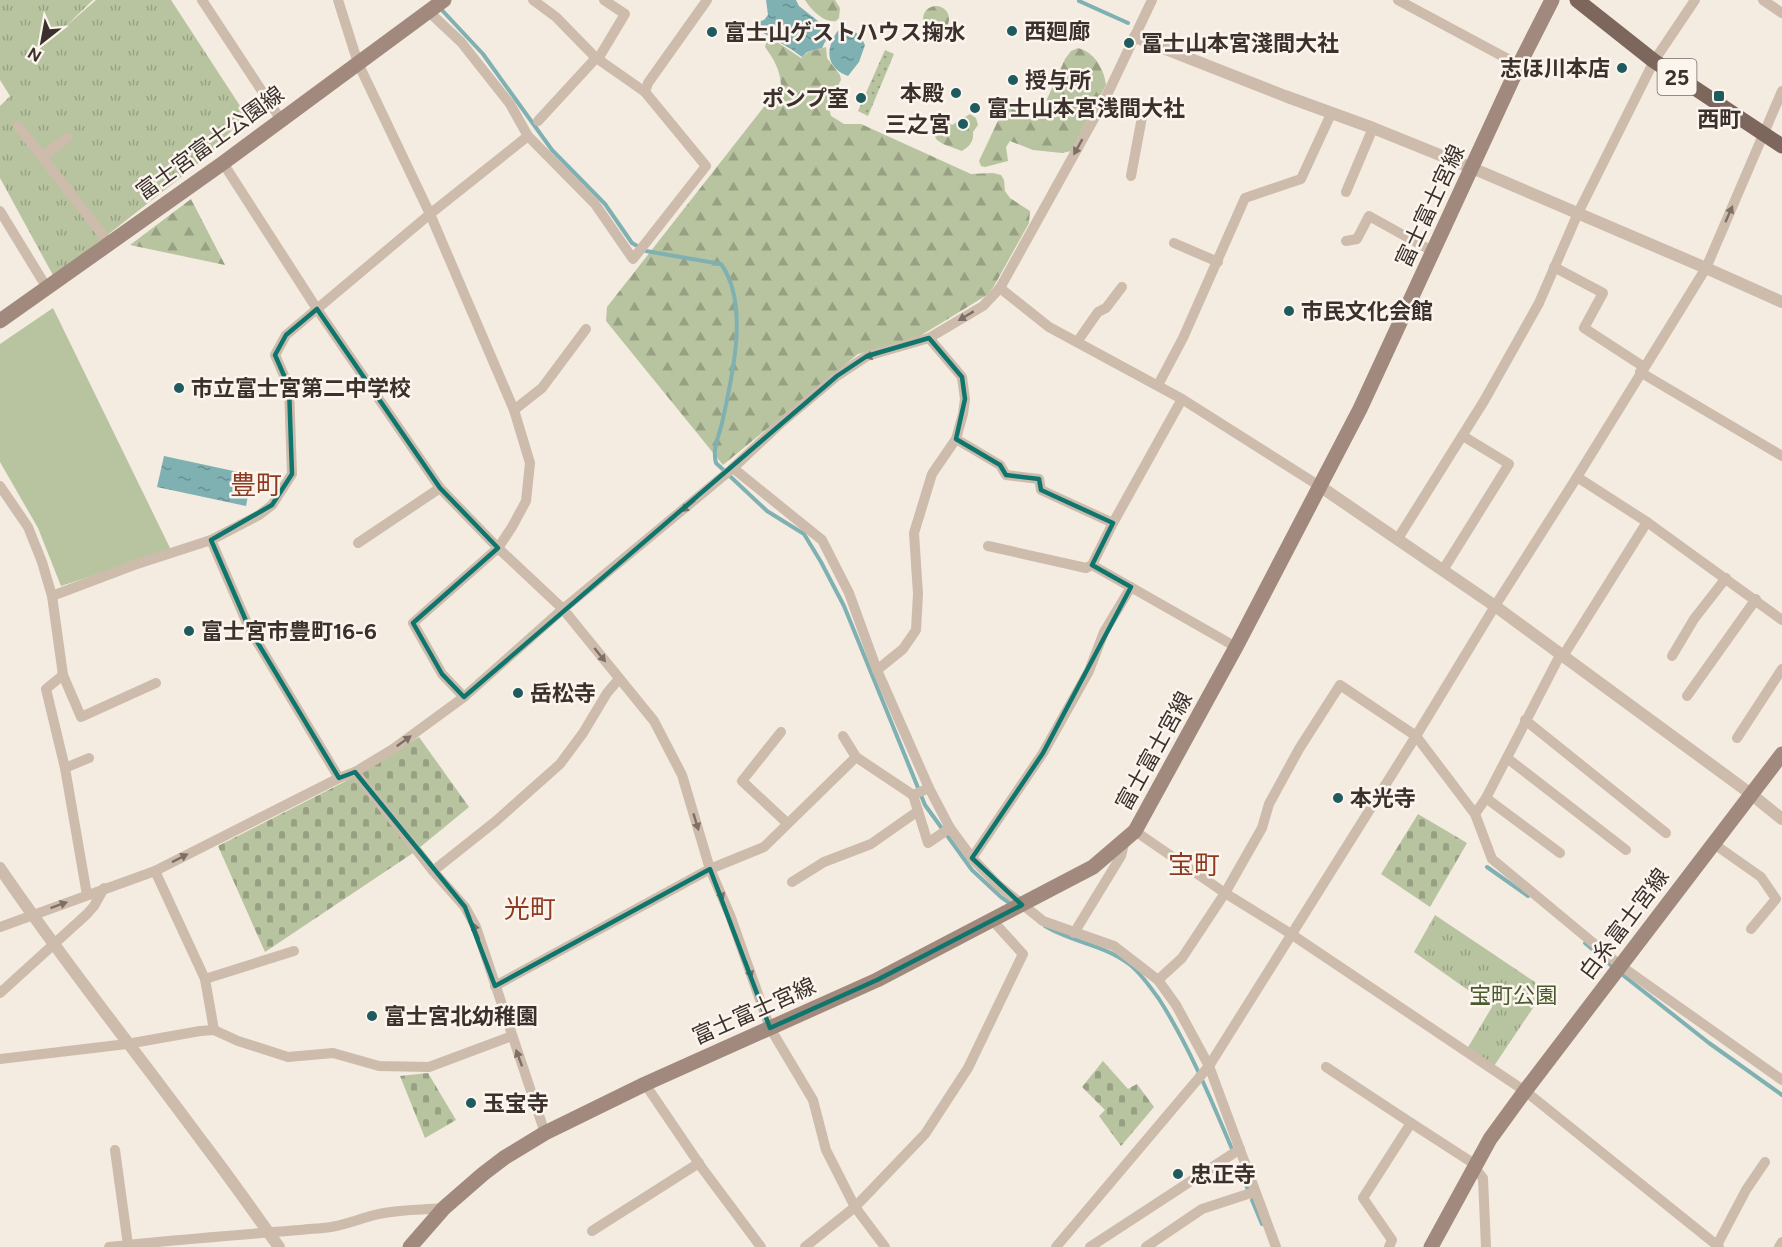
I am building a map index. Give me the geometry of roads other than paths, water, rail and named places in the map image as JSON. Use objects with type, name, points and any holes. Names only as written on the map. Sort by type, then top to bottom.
[{"type":"main road","name":"富士富士宮線","points":[[410,1247],[444,1208],[504,1158],[546,1133],[645,1084],[877,980],[1094,867],[1130,836],[1236,647],[1321,487],[1434,252],[1519,65],[1552,0]]},
{"type":"main road","name":"25","points":[[1577,0],[1654,62],[1782,146]]},
{"type":"main road","name":"富士宮富士公園線","points":[[0,321],[223,163],[436,6]]},
{"type":"main road","name":"白糸富士宮線","points":[[1431,1247],[1490,1139],[1782,754]]},
{"type":"street","points":[[202,0],[281,120]]},
{"type":"street","points":[[338,0],[358,63],[429,214],[514,410],[530,463],[526,501],[498,548],[413,623],[442,674],[464,697]]},
{"type":"street","points":[[436,6],[510,104],[528,136],[595,204],[633,259],[706,166],[645,92],[597,59],[556,17],[533,0]]},
{"type":"street","points":[[538,121],[597,59],[625,14],[604,0]]},
{"type":"street","points":[[645,92],[648,83],[707,0]]},
{"type":"street","points":[[0,927],[154,871],[355,772],[393,749],[464,697],[563,609],[733,468],[781,423],[837,376],[867,356],[929,338],[983,306],[1000,288],[1106,96],[1152,0]]},
{"type":"street","points":[[1398,0],[1519,65]]},
{"type":"street","points":[[1398,540],[1463,436],[1539,303],[1578,213],[1654,62],[1695,0]]},
{"type":"street","points":[[1763,0],[1782,13]]},
{"type":"street","points":[[1135,37],[1472,168],[1782,302]]},
{"type":"street","points":[[1056,1247],[1209,1066],[1495,606],[1578,477],[1642,369],[1706,268],[1782,91]]},
{"type":"street","points":[[1106,96],[1143,117],[1131,176]]},
{"type":"street","points":[[1158,385],[1183,338],[1245,198],[1301,179],[1331,114]]},
{"type":"street","points":[[18,126],[110,243]]},
{"type":"street","points":[[1346,192],[1373,128]]},
{"type":"street","points":[[52,596],[134,564],[211,540],[259,515],[272,505],[292,474],[289,387],[275,355],[286,335],[429,214],[528,136]]},
{"type":"street","points":[[42,157],[68,138]]},
{"type":"street","points":[[223,163],[317,309],[440,488],[498,548],[563,609],[654,721],[682,775],[710,869],[770,1028],[813,1100],[826,1150],[855,1207],[885,1247]]},
{"type":"street","points":[[0,211],[47,288]]},
{"type":"street","points":[[1346,241],[1357,239],[1370,216],[1434,252]]},
{"type":"street","points":[[1174,243],[1218,262]]},
{"type":"street","points":[[1554,267],[1603,293],[1584,328],[1642,369],[1782,456]]},
{"type":"street","points":[[1077,342],[1098,312],[1106,308],[1122,286]]},
{"type":"street","points":[[1000,288],[1050,327],[1182,399],[1321,487],[1495,606],[1782,819]]},
{"type":"street","points":[[514,410],[542,388],[586,329]]},
{"type":"street","points":[[877,670],[903,649],[916,630],[918,594],[914,533],[932,474],[956,438],[963,414],[965,399],[962,377],[929,338]]},
{"type":"street","points":[[988,546],[1086,568],[1092,565],[1182,399]]},
{"type":"street","points":[[1443,570],[1509,464],[1463,436]]},
{"type":"street","points":[[956,438],[1000,465],[1006,475],[1039,479],[1041,490],[1113,523]]},
{"type":"street","points":[[733,468],[822,540],[849,592],[877,670],[929,788],[951,828],[972,858],[1017,908],[1043,921],[1114,946],[1158,980],[1176,1005],[1209,1066],[1276,1247]]},
{"type":"street","points":[[1578,477],[1647,522],[1782,620]]},
{"type":"street","points":[[0,486],[28,527],[52,596],[63,675],[81,717],[156,683]]},
{"type":"street","points":[[358,543],[440,488]]},
{"type":"street","points":[[1475,814],[1486,798],[1558,659],[1563,656],[1647,522]]},
{"type":"street","points":[[211,540],[250,630],[339,778]]},
{"type":"street","points":[[1092,565],[1236,647]]},
{"type":"street","points":[[1672,656],[1694,619],[1726,578]]},
{"type":"street","points":[[972,858],[1043,753],[1089,671],[1104,632],[1131,587]]},
{"type":"street","points":[[1687,696],[1756,599]]},
{"type":"street","points":[[1737,738],[1782,669]]},
{"type":"street","points":[[63,675],[46,689],[64,768],[87,895]]},
{"type":"street","points":[[433,871],[496,821],[560,764],[583,733],[607,693],[619,679]]},
{"type":"street","points":[[1158,980],[1182,958],[1225,893],[1263,828],[1269,804],[1299,749],[1340,685],[1416,736],[1475,814],[1492,859],[1621,966],[1782,1080]]},
{"type":"street","points":[[1525,720],[1666,833]]},
{"type":"street","points":[[781,732],[742,781],[787,823]]},
{"type":"street","points":[[843,736],[856,757],[913,795],[928,843],[951,828]]},
{"type":"street","points":[[495,986],[710,869],[764,847],[856,757]]},
{"type":"street","points":[[64,768],[89,758]]},
{"type":"street","points":[[1507,758],[1626,850]]},
{"type":"street","points":[[355,772],[433,871],[465,907],[476,927],[546,1133]]},
{"type":"street","points":[[913,795],[929,788]]},
{"type":"street","points":[[1486,798],[1560,854]]},
{"type":"street","points":[[792,882],[824,862],[871,844],[918,811]]},
{"type":"street","points":[[1074,933],[1121,856],[1130,836],[1291,934],[1525,1091],[1717,1246],[1746,1190],[1765,1161]]},
{"type":"street","points":[[1714,844],[1761,878],[1776,899],[1750,929]]},
{"type":"street","points":[[0,868],[32,915],[279,1247]]},
{"type":"street","points":[[154,871],[192,947],[205,979],[214,1030]]},
{"type":"street","points":[[0,993],[87,914],[104,888]]},
{"type":"street","points":[[805,1247],[855,1207],[925,1134],[968,1068],[1023,954],[992,920]]},
{"type":"street","points":[[205,979],[294,951]]},
{"type":"street","points":[[0,1059],[127,1044],[200,1030],[214,1030],[238,1041],[288,1057],[333,1053],[379,1066],[429,1067],[512,1036]]},
{"type":"street","points":[[1326,1067],[1475,1166],[1483,1178],[1486,1247]]},
{"type":"street","points":[[645,1084],[760,1247]]},
{"type":"street","points":[[1389,1247],[1392,1240],[1363,1198],[1411,1123]]},
{"type":"street","points":[[1090,1247],[1240,1149]]},
{"type":"street","points":[[115,1150],[128,1245]]},
{"type":"street","points":[[592,1231],[699,1163]]},
{"type":"street","points":[[1146,1247],[1202,1209],[1254,1192]]},
{"type":"street","points":[[109,1247],[326,1228],[384,1213],[444,1208]]},
{"type":"street","points":[[1779,1247],[1782,1242]]},
{"type":"water","points":[[766,0],[796,0],[799,6],[828,29],[828,36],[822,48],[807,52],[802,57],[758,30],[755,27],[757,22],[764,20],[768,15]]},
{"type":"water","points":[[845,27],[860,35],[865,45],[859,62],[848,76],[833,65],[829,55],[835,35]]},
{"type":"water","points":[[164,456],[252,475],[246,506],[157,487]]},
{"type":"waterway","points":[[1079,1],[1128,23]]},
{"type":"waterway","points":[[440,8],[483,54],[552,150],[605,204],[632,243],[646,251],[721,264],[730,280],[737,320],[734,363],[715,447],[716,463],[767,511],[804,534],[844,606],[925,805],[972,870],[1011,904]]},
{"type":"waterway","points":[[1487,867],[1528,896]]},
{"type":"waterway","points":[[1045,926],[1109,952],[1129,964],[1141,976],[1159,999],[1180,1035],[1232,1149]]},
{"type":"waterway","points":[[1585,943],[1613,967]]},
{"type":"waterway","points":[[1619,972],[1709,1043],[1782,1095]]},
{"type":"waterway","points":[[1240,1170],[1248,1190]]},
{"type":"waterway","points":[[1252,1200],[1262,1224]]},
{"type":"place","name":"西廻廊","points":[[1012,31]]},
{"type":"place","name":"富士山ゲストハウス掬水","points":[[712,32]]},
{"type":"place","name":"冨士山本宮淺間大社","points":[[1129,43]]},
{"type":"place","name":"志ほ川本店","points":[[1622,68]]},
{"type":"place","name":"授与所","points":[[1013,80]]},
{"type":"place","name":"本殿","points":[[956,93]]},
{"type":"place","name":"西町","points":[[1719,96]]},
{"type":"place","name":"ポンプ室","points":[[861,98]]},
{"type":"place","name":"富士山本宮浅間大社","points":[[975,108]]},
{"type":"place","name":"三之宮","points":[[963,124]]},
{"type":"place","name":"市民文化会館","points":[[1289,311]]},
{"type":"place","name":"市立富士宮第二中学校","points":[[179,388]]},
{"type":"place","name":"富士宮市豊町16-6","points":[[189,631]]},
{"type":"place","name":"岳松寺","points":[[518,693]]},
{"type":"place","name":"本光寺","points":[[1338,798]]},
{"type":"place","name":"富士宮北幼稚園","points":[[372,1016]]},
{"type":"place","name":"玉宝寺","points":[[471,1103]]},
{"type":"place","name":"忠正寺","points":[[1178,1174]]},
{"type":"district","name":"豊町","points":[[256,485]]},
{"type":"district","name":"宝町","points":[[1194,865]]},
{"type":"district","name":"光町","points":[[530,909]]},
{"type":"park label","name":"宝町公園","points":[[1513,995]]}]
